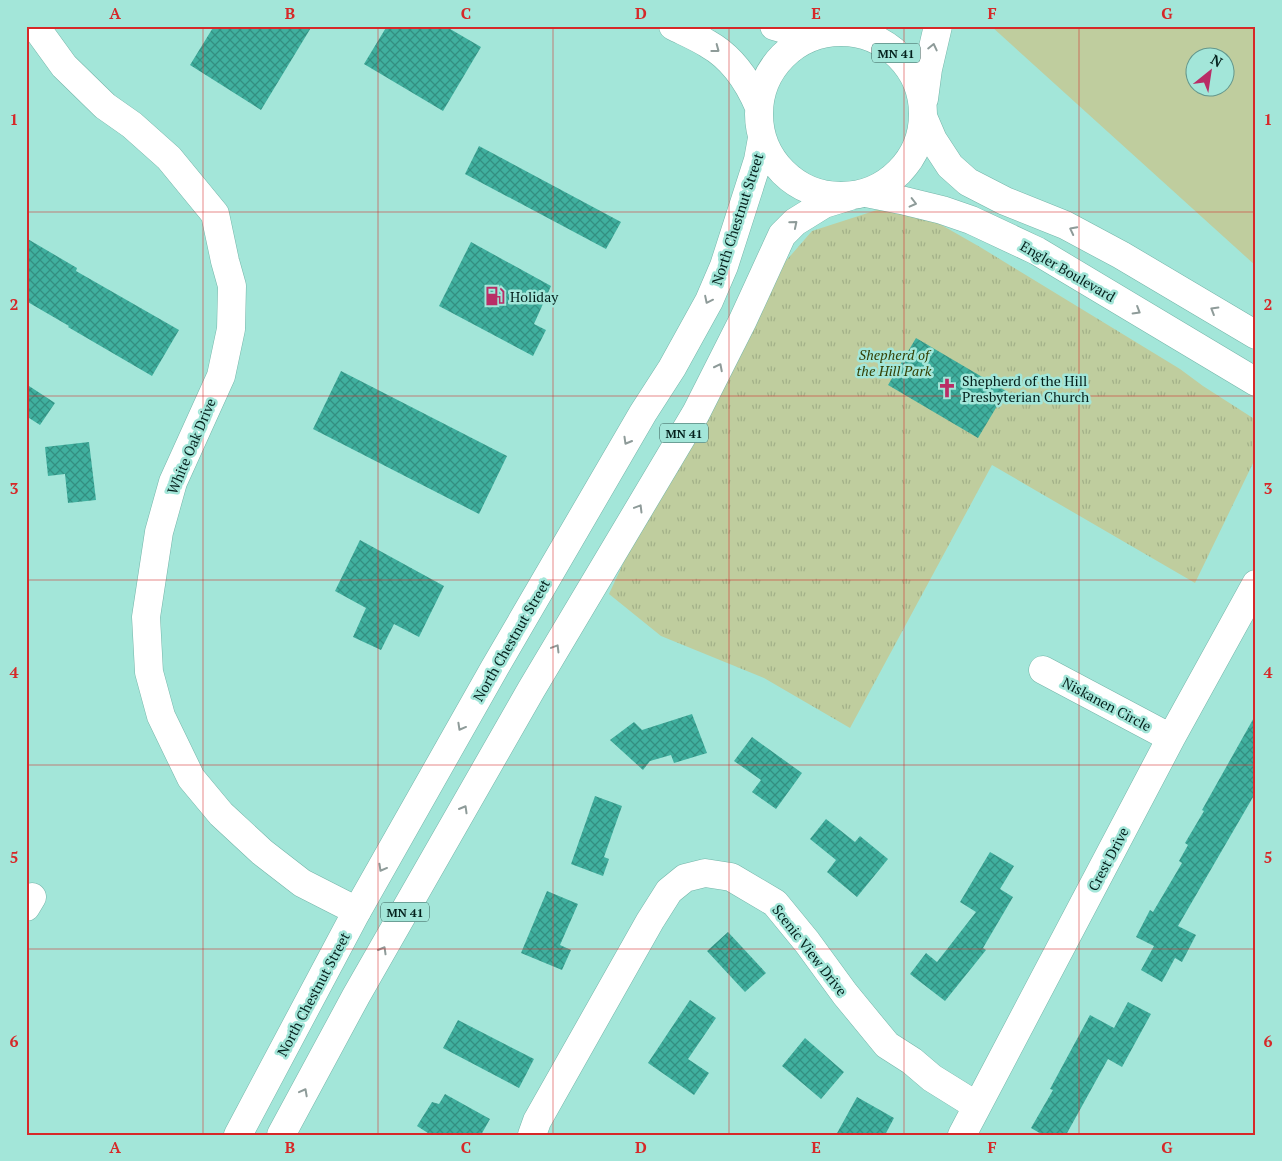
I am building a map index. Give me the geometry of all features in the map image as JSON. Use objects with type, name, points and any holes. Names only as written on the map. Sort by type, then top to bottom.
[{"type":"main road","name":"White Oak Drive","points":[[35,26],[64,66],[105,106],[132,125],[170,158],[215,214],[232,286],[231,329],[221,376],[173,482],[158,541],[146,617],[149,672],[161,716],[191,778],[221,814],[262,852],[302,883],[357,911]]},
{"type":"main road","points":[[674,26],[710,44],[728,58],[746,79],[759,107]]},
{"type":"main road","points":[[774,26],[812,37]]},
{"type":"main road","name":"MN 41","points":[[281,1135],[356,996],[527,698],[696,413],[782,235],[795,222],[824,204],[881,187],[895,177],[915,152],[921,136],[928,69],[938,26]]},
{"type":"main road","name":"MN 41","points":[[858,195],[825,195],[802,187],[777,166],[768,153],[762,138],[759,107],[767,77],[775,64],[798,43],[827,32],[850,29],[876,39],[890,47],[902,58],[912,72],[919,87],[924,111]]},
{"type":"main road","points":[[924,111],[933,140],[950,166],[968,182],[1121,254],[1256,335]]},
{"type":"main road","name":"North Chestnut Street","points":[[238,1135],[357,911],[494,669],[643,413],[672,368],[709,301],[724,266],[758,160],[762,138]]},
{"type":"main road","name":"Engler Boulevard","points":[[858,195],[901,200],[942,210],[971,220],[1036,251],[1256,382]]},
{"type":"main road","name":"Crest Drive","points":[[962,1135],[1171,738],[1256,584]]},
{"type":"main road","name":"Niskanen Circle","points":[[1042,670],[1171,738]]},
{"type":"main road","name":"Scenic View Drive","points":[[532,1135],[536,1121],[669,891],[685,878],[705,873],[732,877],[775,903],[887,1045],[912,1061],[932,1078],[978,1106]]},
{"type":"green space","points":[[991,26],[1256,26],[1256,266]]},
{"type":"green space","name":"Shepherd of the Hill Park","points":[[877,210],[924,215],[1180,369],[1256,420],[1256,457],[1195,583],[992,465],[850,728],[764,678],[661,636],[609,594],[651,503],[725,386],[778,270],[812,231]]},
{"type":"building","points":[[214,26],[312,26],[261,110],[190,65]]},
{"type":"building","points":[[387,26],[445,26],[481,47],[443,111],[364,64]]},
{"type":"building","points":[[479,146],[621,222],[606,249],[465,174]]},
{"type":"building","points":[[26,238],[77,268],[76,271],[179,330],[152,376],[26,301]]},
{"type":"building","name":"Holiday","points":[[471,242],[551,286],[534,324],[546,330],[533,356],[439,306]]},
{"type":"building","name":"Shepherd of the Hill Presbyterian Church","points":[[916,338],[1006,391],[978,438],[888,385]]},
{"type":"building","points":[[341,371],[507,456],[479,514],[313,429]]},
{"type":"building","points":[[26,384],[55,403],[40,425],[26,416]]},
{"type":"building","points":[[89,442],[96,500],[68,503],[65,474],[48,476],[45,447]]},
{"type":"building","points":[[360,540],[444,586],[419,637],[394,624],[381,650],[353,637],[366,608],[335,591]]},
{"type":"building","points":[[692,714],[707,753],[674,763],[671,755],[650,761],[643,770],[610,740],[634,722],[642,730]]},
{"type":"building","points":[[1256,714],[1256,792],[1178,926],[1196,935],[1182,962],[1175,958],[1162,982],[1141,970],[1154,946],[1136,937],[1150,910],[1153,912],[1182,863],[1179,861],[1188,845],[1185,843]]},
{"type":"building","points":[[752,737],[802,773],[776,809],[752,792],[761,780],[734,761]]},
{"type":"building","points":[[595,796],[622,806],[604,857],[609,859],[603,876],[571,864]]},
{"type":"building","points":[[826,819],[855,842],[860,836],[888,859],[857,897],[827,872],[836,860],[810,839]]},
{"type":"building","points":[[990,852],[1014,866],[1000,889],[1013,897],[983,948],[986,950],[945,1001],[910,974],[926,953],[937,962],[976,912],[960,902]]},
{"type":"building","points":[[547,891],[578,904],[560,945],[571,950],[562,970],[521,953]]},
{"type":"building","points":[[728,932],[766,973],[745,992],[707,951]]},
{"type":"building","points":[[690,1000],[716,1018],[688,1059],[709,1073],[694,1095],[648,1063]]},
{"type":"building","points":[[1128,1002],[1151,1014],[1122,1067],[1108,1059],[1066,1135],[1043,1135],[1031,1128],[1053,1090],[1050,1089],[1090,1015],[1114,1028]]},
{"type":"building","points":[[458,1020],[534,1059],[519,1088],[443,1048]]},
{"type":"building","points":[[805,1038],[844,1072],[821,1099],[782,1066]]},
{"type":"building","points":[[445,1094],[490,1119],[481,1135],[431,1135],[417,1126],[432,1102],[439,1104]]},
{"type":"building","points":[[857,1097],[894,1118],[885,1135],[836,1135]]},
{"type":"place","name":"Holiday","points":[[495,296]]},
{"type":"place","name":"Shepherd of the Hill Presbyterian Church","points":[[947,388]]}]
